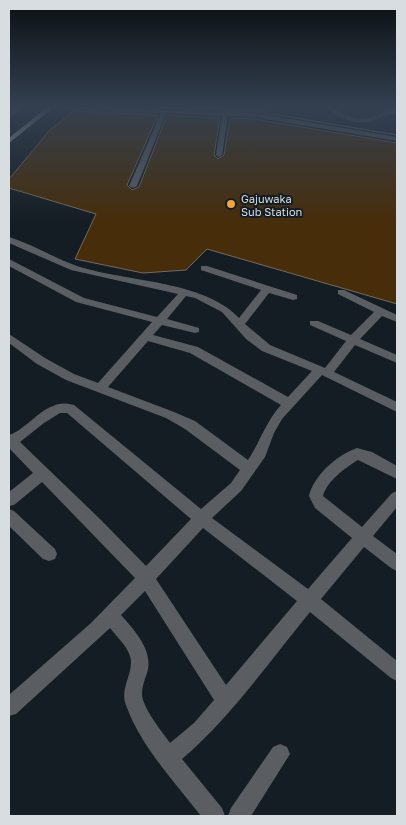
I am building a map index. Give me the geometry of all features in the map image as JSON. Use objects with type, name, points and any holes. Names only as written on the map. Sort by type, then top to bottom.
[{"type":"street","points":[[133,186],[150,146]]},
{"type":"street","points":[[219,155],[221,146]]},
{"type":"street","points":[[9,240],[74,268],[198,296],[226,310],[250,336],[266,348],[323,371],[397,407]]},
{"type":"street","points":[[9,262],[80,300],[195,330]]},
{"type":"street","points":[[204,268],[293,297]]},
{"type":"street","points":[[240,324],[266,289]]},
{"type":"street","points":[[100,388],[185,292]]},
{"type":"street","points":[[341,292],[397,319]]},
{"type":"street","points":[[11,700],[110,615],[202,519],[236,487],[260,453],[268,432],[278,416],[381,311]]},
{"type":"street","points":[[314,323],[397,359]]},
{"type":"street","points":[[145,337],[194,350],[290,404]]},
{"type":"street","points":[[9,338],[41,361],[70,377],[170,415],[190,425],[250,469]]},
{"type":"street","points":[[226,702],[146,578],[10,441],[56,409],[66,406],[70,408],[202,519],[309,600],[397,672]]},
{"type":"street","points":[[397,474],[367,456],[356,454],[350,456],[319,486],[315,494],[317,501],[397,563]]},
{"type":"street","points":[[9,500],[43,473]]},
{"type":"street","points":[[168,758],[201,730],[226,702],[309,600],[397,497]]},
{"type":"street","points":[[9,516],[49,554]]},
{"type":"street","points":[[110,615],[136,648],[140,658],[139,669],[131,687],[135,706],[168,758],[214,816]]},
{"type":"street","points":[[239,816],[280,754]]},
{"type":"building","name":"Gajuwaka Sub Station","points":[[37,146],[144,146],[127,185],[132,190],[139,187],[155,146],[216,146],[214,155],[218,159],[224,155],[226,146],[397,146],[397,304],[207,249],[186,270],[143,273],[75,259],[96,214],[9,188],[9,179]]},
{"type":"place","name":"Gajuwaka Sub Station","points":[[231,204]]}]
